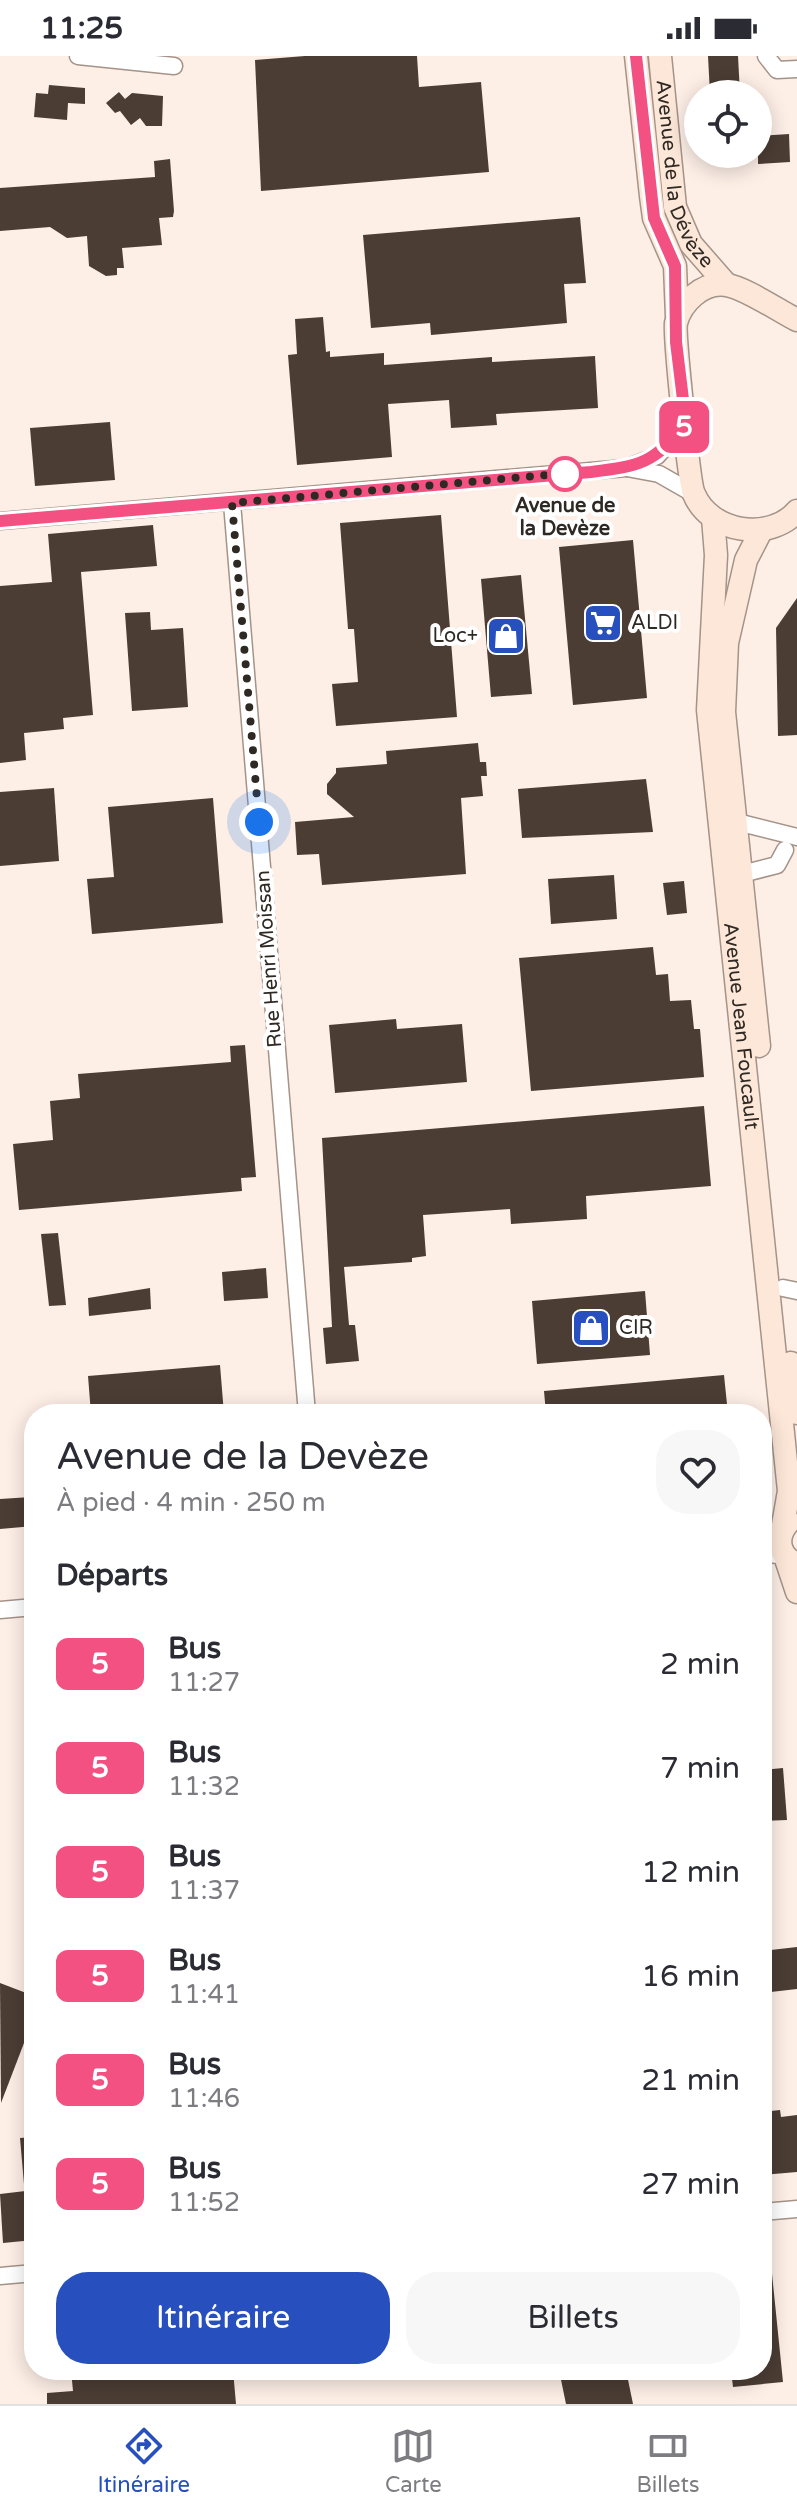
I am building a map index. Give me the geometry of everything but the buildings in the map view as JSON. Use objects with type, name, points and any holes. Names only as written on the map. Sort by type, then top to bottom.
[{"type":"main road","name":"Avenue de la Dévèze","points":[[636,56],[654,218],[675,266],[677,322],[694,494]]},
{"type":"main road","name":"Avenue de la Dévèze","points":[[660,56],[675,207],[686,237],[726,284]]},
{"type":"main road","points":[[677,322],[688,300],[709,287],[726,284],[797,320]]},
{"type":"main road","points":[[694,494],[713,518],[733,529],[761,531],[791,518],[797,511]]},
{"type":"main road","name":"Avenue Jean Foucault","points":[[713,518],[716,555],[708,710],[789,1491],[780,1528],[781,1558]]},
{"type":"main road","name":"Avenue Jean Foucault","points":[[761,531],[746,560],[727,643],[724,712],[790,1289],[797,1413]]},
{"type":"main road","points":[[781,1558],[797,1592]]},
{"type":"street","points":[[78,56],[174,66]]},
{"type":"street","points":[[766,56],[777,70],[797,69]]},
{"type":"street","points":[[626,468],[657,456],[686,424]]},
{"type":"street","points":[[0,521],[626,468],[659,474],[694,494]]},
{"type":"street","name":"Rue Henri Moissan","points":[[232,503],[306,1404]]},
{"type":"street","points":[[737,822],[797,837]]},
{"type":"street","points":[[742,874],[777,865],[785,850]]},
{"type":"street","points":[[0,1610],[24,1608]]},
{"type":"street","points":[[772,2211],[797,2209]]},
{"type":"street","points":[[0,2276],[24,2274]]},
{"type":"bus line","name":"5","points":[[0,521],[591,472],[626,468],[666,450],[686,424],[676,342],[675,266],[654,218],[636,56]]},
{"type":"place","name":"Avenue de la Devèze","points":[[565,474]]},
{"type":"place","name":"ALDI","points":[[603,623]]},
{"type":"place","name":"Loc+","points":[[506,636]]},
{"type":"place","name":"CIR","points":[[591,1328]]},
{"type":"route","points":[[259,822],[232,503],[570,473],[565,474]]}]
